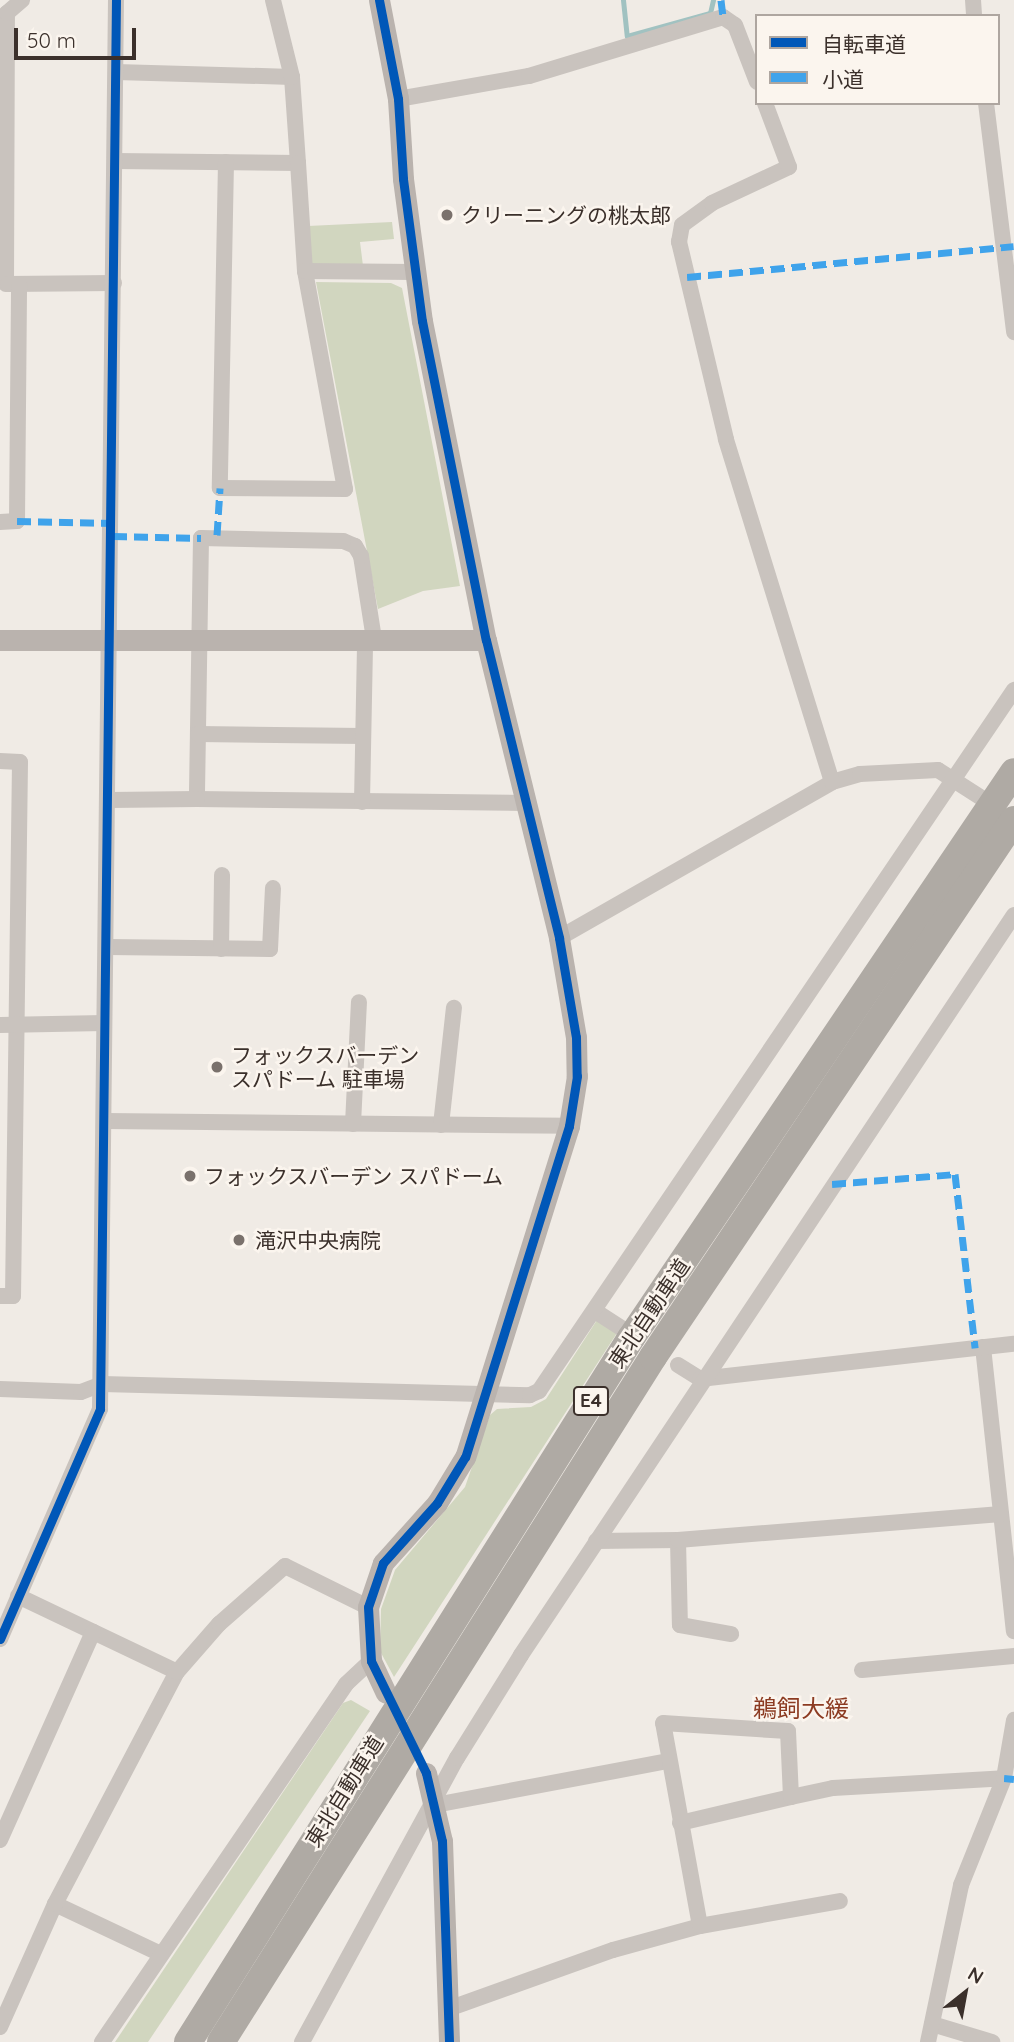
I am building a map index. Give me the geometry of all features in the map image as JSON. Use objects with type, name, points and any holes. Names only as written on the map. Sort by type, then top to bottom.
[{"type":"highway","name":"東北自動車道","points":[[188,2042],[631,1338],[1014,772]]},
{"type":"highway","name":"東北自動車道","points":[[221,2042],[653,1357],[1014,820]]},
{"type":"street","points":[[0,522],[17,521],[3,131],[7,13],[22,0]]},
{"type":"street","points":[[0,1639],[100,1409],[102,1384],[104,1023],[108,947],[112,638],[116,0]]},
{"type":"street","points":[[226,162],[220,488],[345,489],[305,271],[292,77],[273,0]]},
{"type":"street","points":[[379,0],[398,99],[414,272],[486,640],[559,938],[576,1037],[577,1076],[569,1126],[455,1479],[383,1563],[368,1607],[371,1661],[386,1693]]},
{"type":"street","points":[[398,99],[529,76],[723,17],[735,25],[755,77]]},
{"type":"street","points":[[116,72],[292,77]]},
{"type":"street","points":[[766,105],[789,167],[712,204],[682,225],[679,242],[726,439],[832,782]]},
{"type":"street","points":[[986,105],[1014,332]]},
{"type":"street","points":[[115,161],[298,163]]},
{"type":"street","points":[[305,271],[414,272]]},
{"type":"street","points":[[8,284],[114,284]]},
{"type":"street","points":[[198,799],[201,538],[217,536],[343,541],[355,546],[361,556],[370,639],[363,736],[362,802]]},
{"type":"street","points":[[0,640],[486,640]]},
{"type":"street","points":[[0,1390],[82,1392],[102,1384],[530,1395],[539,1391],[1014,690]]},
{"type":"street","points":[[198,734],[363,736]]},
{"type":"street","points":[[0,761],[20,762],[13,1296],[0,1296]]},
{"type":"street","points":[[559,938],[832,782],[860,774],[938,770],[953,777],[980,797]]},
{"type":"street","points":[[110,800],[525,803]]},
{"type":"street","points":[[221,948],[222,875]]},
{"type":"street","points":[[108,947],[270,949],[273,888]]},
{"type":"street","points":[[302,2042],[435,1805],[457,1758],[700,1379],[1014,915]]},
{"type":"street","points":[[352,1124],[359,1002]]},
{"type":"street","points":[[441,1125],[454,1008]]},
{"type":"street","points":[[0,1026],[104,1023]]},
{"type":"street","points":[[105,1121],[569,1126]]},
{"type":"street","points":[[595,1311],[624,1330]]},
{"type":"street","points":[[678,1365],[700,1379],[1014,1344]]},
{"type":"street","points":[[983,1348],[1014,1631]]},
{"type":"street","points":[[596,1541],[678,1540],[1001,1514]]},
{"type":"street","points":[[678,1540],[680,1625],[730,1634]]},
{"type":"street","points":[[0,2028],[55,1904],[177,1672],[248,1595],[285,1566],[368,1607]]},
{"type":"street","points":[[18,1596],[177,1672]]},
{"type":"street","points":[[0,1840],[5,1815],[93,1632]]},
{"type":"street","points":[[862,1670],[1014,1656]]},
{"type":"street","points":[[102,2042],[346,1684],[371,1661]]},
{"type":"street","points":[[928,2042],[961,1885],[1004,1778],[1014,1720]]},
{"type":"street","points":[[700,1926],[663,1723],[788,1731],[791,1797]]},
{"type":"street","points":[[435,1805],[668,1761]]},
{"type":"street","points":[[426,1773],[442,1841],[449,2042]]},
{"type":"street","points":[[680,1823],[832,1788],[1004,1778]]},
{"type":"street","points":[[448,2009],[601,1954],[700,1926],[840,1901]]},
{"type":"street","points":[[55,1904],[161,1954]]},
{"type":"street","points":[[932,2024],[992,2042]]},
{"type":"green space","points":[[392,222],[394,239],[360,242],[363,266],[310,264],[308,226]]},
{"type":"green space","points":[[316,282],[391,283],[402,288],[460,586],[423,591],[378,609]]},
{"type":"green space","points":[[597,1320],[617,1333],[394,1677],[380,1651],[381,1609],[395,1570],[465,1487],[490,1415],[497,1409],[531,1407],[546,1399]]},
{"type":"green space","points":[[351,1700],[370,1711],[148,2042],[115,2042],[343,1703]]},
{"type":"waterway","points":[[623,0],[627,36],[710,13],[713,0]]},
{"type":"marked path","points":[[721,0],[723,17]]},
{"type":"marked path","points":[[687,277],[1014,246]]},
{"type":"marked path","points":[[217,535],[220,488]]},
{"type":"marked path","points":[[17,521],[113,523]]},
{"type":"marked path","points":[[113,536],[201,538]]},
{"type":"marked path","points":[[832,1184],[955,1174],[975,1348]]},
{"type":"marked path","points":[[1004,1778],[1014,1779]]},
{"type":"cycle path","points":[[0,1639],[100,1409],[116,0]]},
{"type":"cycle path","points":[[379,0],[398,99],[403,179],[422,321],[486,640],[559,938],[576,1037],[577,1076],[569,1126],[465,1457],[437,1503],[383,1563],[368,1607],[371,1661],[426,1773],[442,1841],[449,2042]]},
{"type":"place","name":"クリーニングの桃太郎","points":[[447,215]]},
{"type":"place","name":"フォックスバーデン スパドーム 駐車場","points":[[217,1067]]},
{"type":"place","name":"フォックスバーデン スパドーム","points":[[190,1176]]},
{"type":"place","name":"滝沢中央病院","points":[[239,1240]]},
{"type":"district","name":"鵜飼大緩","points":[[801,1709]]}]
